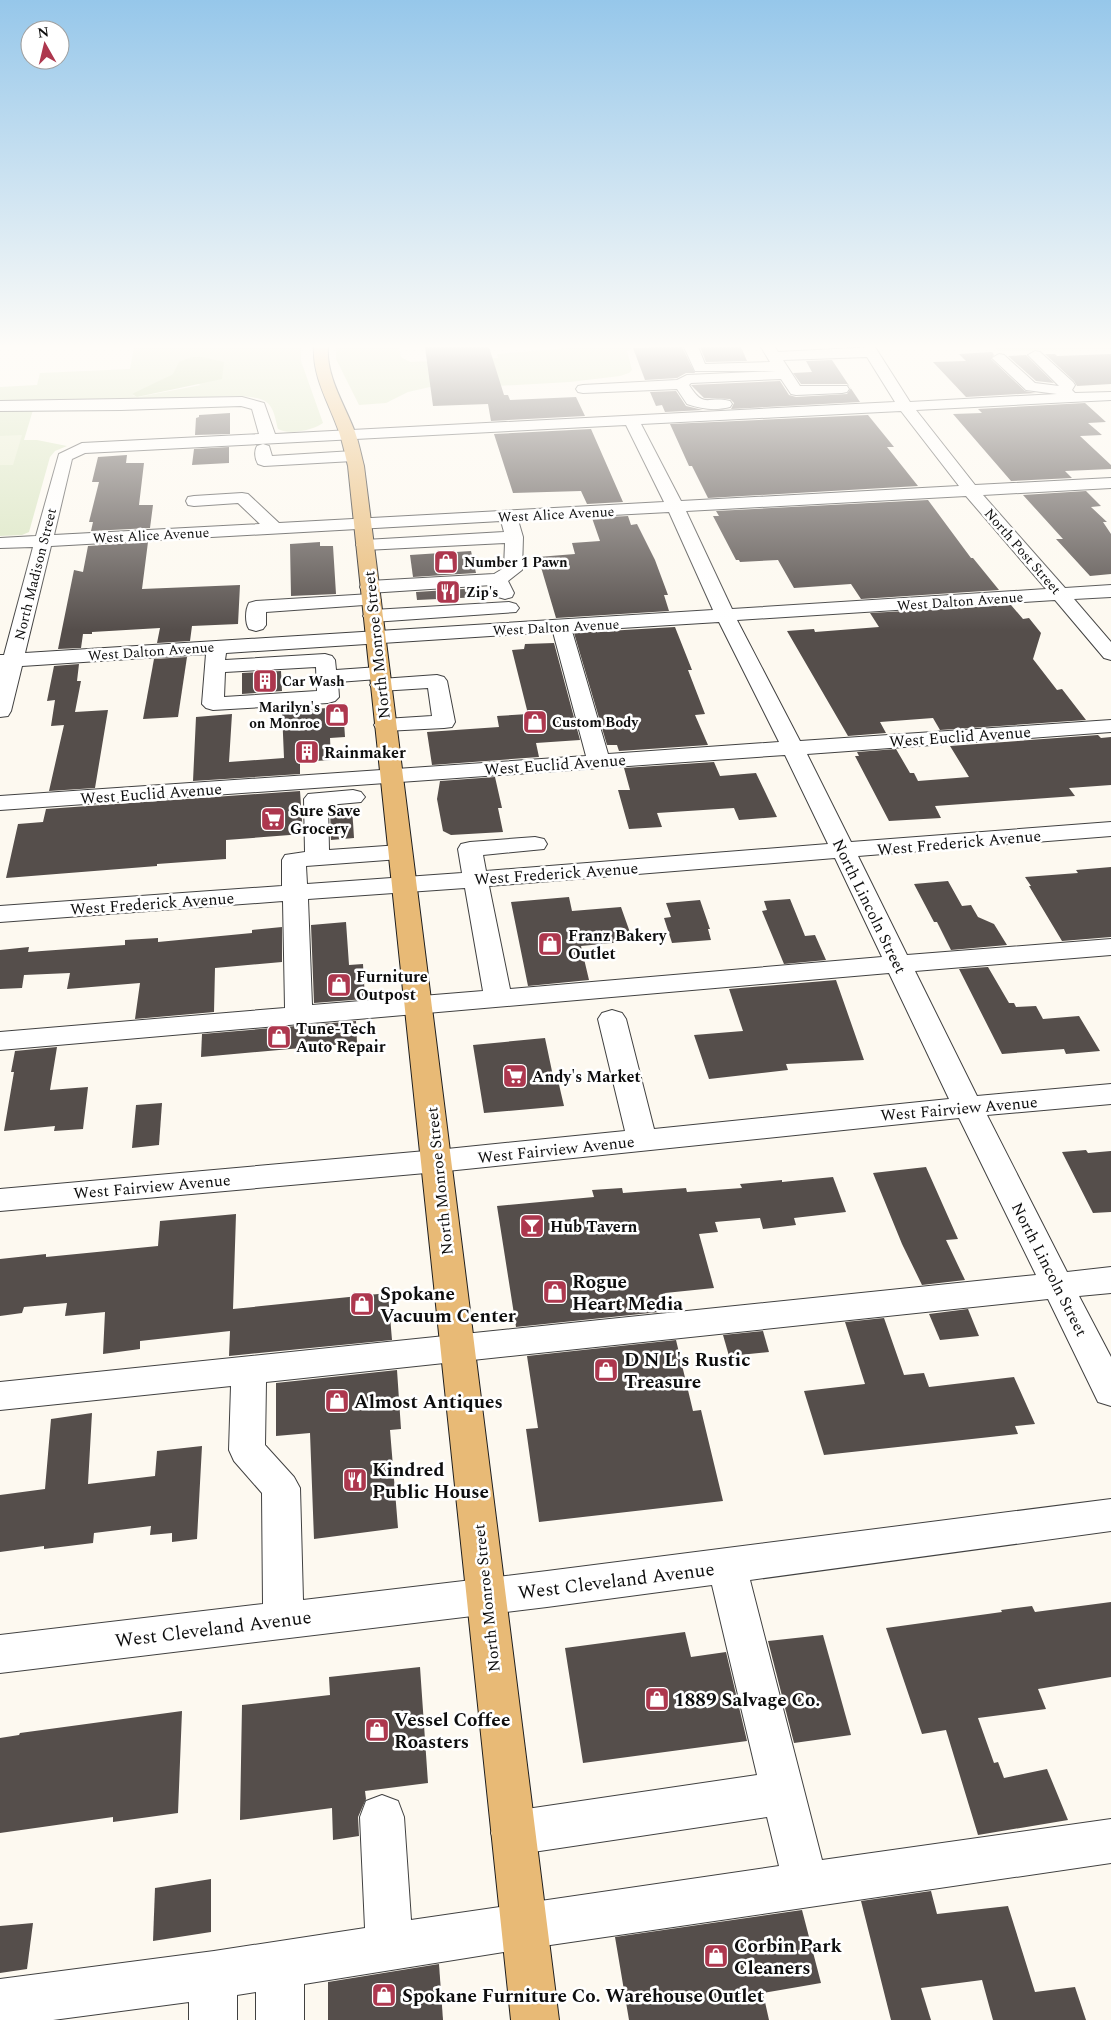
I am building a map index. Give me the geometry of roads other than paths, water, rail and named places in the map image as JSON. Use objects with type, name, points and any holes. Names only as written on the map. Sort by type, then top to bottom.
[{"type":"main road","name":"North Monroe Street","points":[[350,441],[364,534],[534,2020]]},
{"type":"street","name":"North Madison Street","points":[[0,711],[6,660],[44,541],[65,457],[82,448],[138,441]]},
{"type":"street","points":[[233,441],[266,444],[351,445]]},
{"type":"street","points":[[266,444],[264,461],[351,445],[393,441]]},
{"type":"street","name":"North Lincoln Street","points":[[642,441],[675,507],[726,617],[793,748],[968,1107],[1111,1392]]},
{"type":"street","name":"North Post Street","points":[[932,441],[971,491],[1111,654]]},
{"type":"street","name":"West Alice Avenue","points":[[0,543],[275,528],[364,534],[508,516],[1111,483]]},
{"type":"street","points":[[194,501],[242,498],[275,528]]},
{"type":"street","points":[[372,610],[498,579],[513,570],[514,537],[508,516]]},
{"type":"street","points":[[364,534],[514,537]]},
{"type":"street","points":[[498,579],[502,583],[516,629]]},
{"type":"street","name":"West Dalton Avenue","points":[[6,660],[216,657],[372,610],[516,629],[1111,591]]},
{"type":"street","points":[[256,625],[256,607],[372,610],[509,608]]},
{"type":"street","points":[[561,626],[598,761]]},
{"type":"street","points":[[216,657],[326,660],[328,696],[213,704],[216,657]]},
{"type":"street","points":[[327,676],[437,681],[444,722],[385,726]]},
{"type":"street","name":"West Euclid Avenue","points":[[0,803],[392,785],[598,761],[1111,726]]},
{"type":"street","points":[[318,859],[316,799],[392,785]]},
{"type":"street","name":"West Frederick Avenue","points":[[0,914],[404,885],[1111,830]]},
{"type":"street","points":[[498,998],[470,849],[535,844]]},
{"type":"street","points":[[299,1015],[294,860],[400,852]]},
{"type":"street","points":[[0,1041],[418,1004],[1111,947]]},
{"type":"street","points":[[612,1019],[642,1140]]},
{"type":"street","name":"West Fairview Avenue","points":[[0,1200],[436,1161],[1111,1094]]},
{"type":"street","points":[[0,1396],[1111,1280]]},
{"type":"street","points":[[248,1369],[247,1450],[281,1488],[283,1620]]},
{"type":"street","name":"West Cleveland Avenue","points":[[0,1654],[727,1566],[1111,1515]]},
{"type":"street","points":[[727,1566],[806,1885]]},
{"type":"street","points":[[513,1833],[783,1793]]},
{"type":"street","points":[[382,1817],[389,1948]]},
{"type":"street","points":[[0,2003],[214,1975],[523,1926],[1111,1840]]},
{"type":"street","points":[[280,1964],[280,2020]]},
{"type":"street","points":[[213,2020],[214,1975]]},
{"type":"place","name":"Number 1 Pawn","points":[[446,562]]},
{"type":"place","name":"Zip's","points":[[448,592]]},
{"type":"place","name":"Car Wash","points":[[265,681]]},
{"type":"place","name":"Marilyn's on Monroe","points":[[337,715]]},
{"type":"place","name":"Custom Body","points":[[535,722]]},
{"type":"place","name":"Rainmaker","points":[[307,752]]},
{"type":"place","name":"Sure Save Grocery","points":[[273,819]]},
{"type":"place","name":"Franz Bakery Outlet","points":[[550,944]]},
{"type":"place","name":"Furniture Outpost","points":[[339,985]]},
{"type":"place","name":"Tune-Tech Auto Repair","points":[[279,1037]]},
{"type":"place","name":"Andy's Market","points":[[515,1076]]},
{"type":"place","name":"Hub Tavern","points":[[532,1226]]},
{"type":"place","name":"Rogue Heart Media","points":[[555,1292]]},
{"type":"place","name":"Spokane Vacuum Center","points":[[362,1304]]},
{"type":"place","name":"D N L's Rustic Treasure","points":[[606,1370]]},
{"type":"place","name":"Almost Antiques","points":[[337,1401]]},
{"type":"place","name":"Kindred Public House","points":[[355,1480]]},
{"type":"place","name":"1889 Salvage Co.","points":[[657,1699]]},
{"type":"place","name":"Vessel Coffee Roasters","points":[[377,1730]]},
{"type":"place","name":"Corbin Park Cleaners","points":[[716,1956]]},
{"type":"place","name":"Spokane Furniture Co. Warehouse Outlet","points":[[384,1995]]}]
